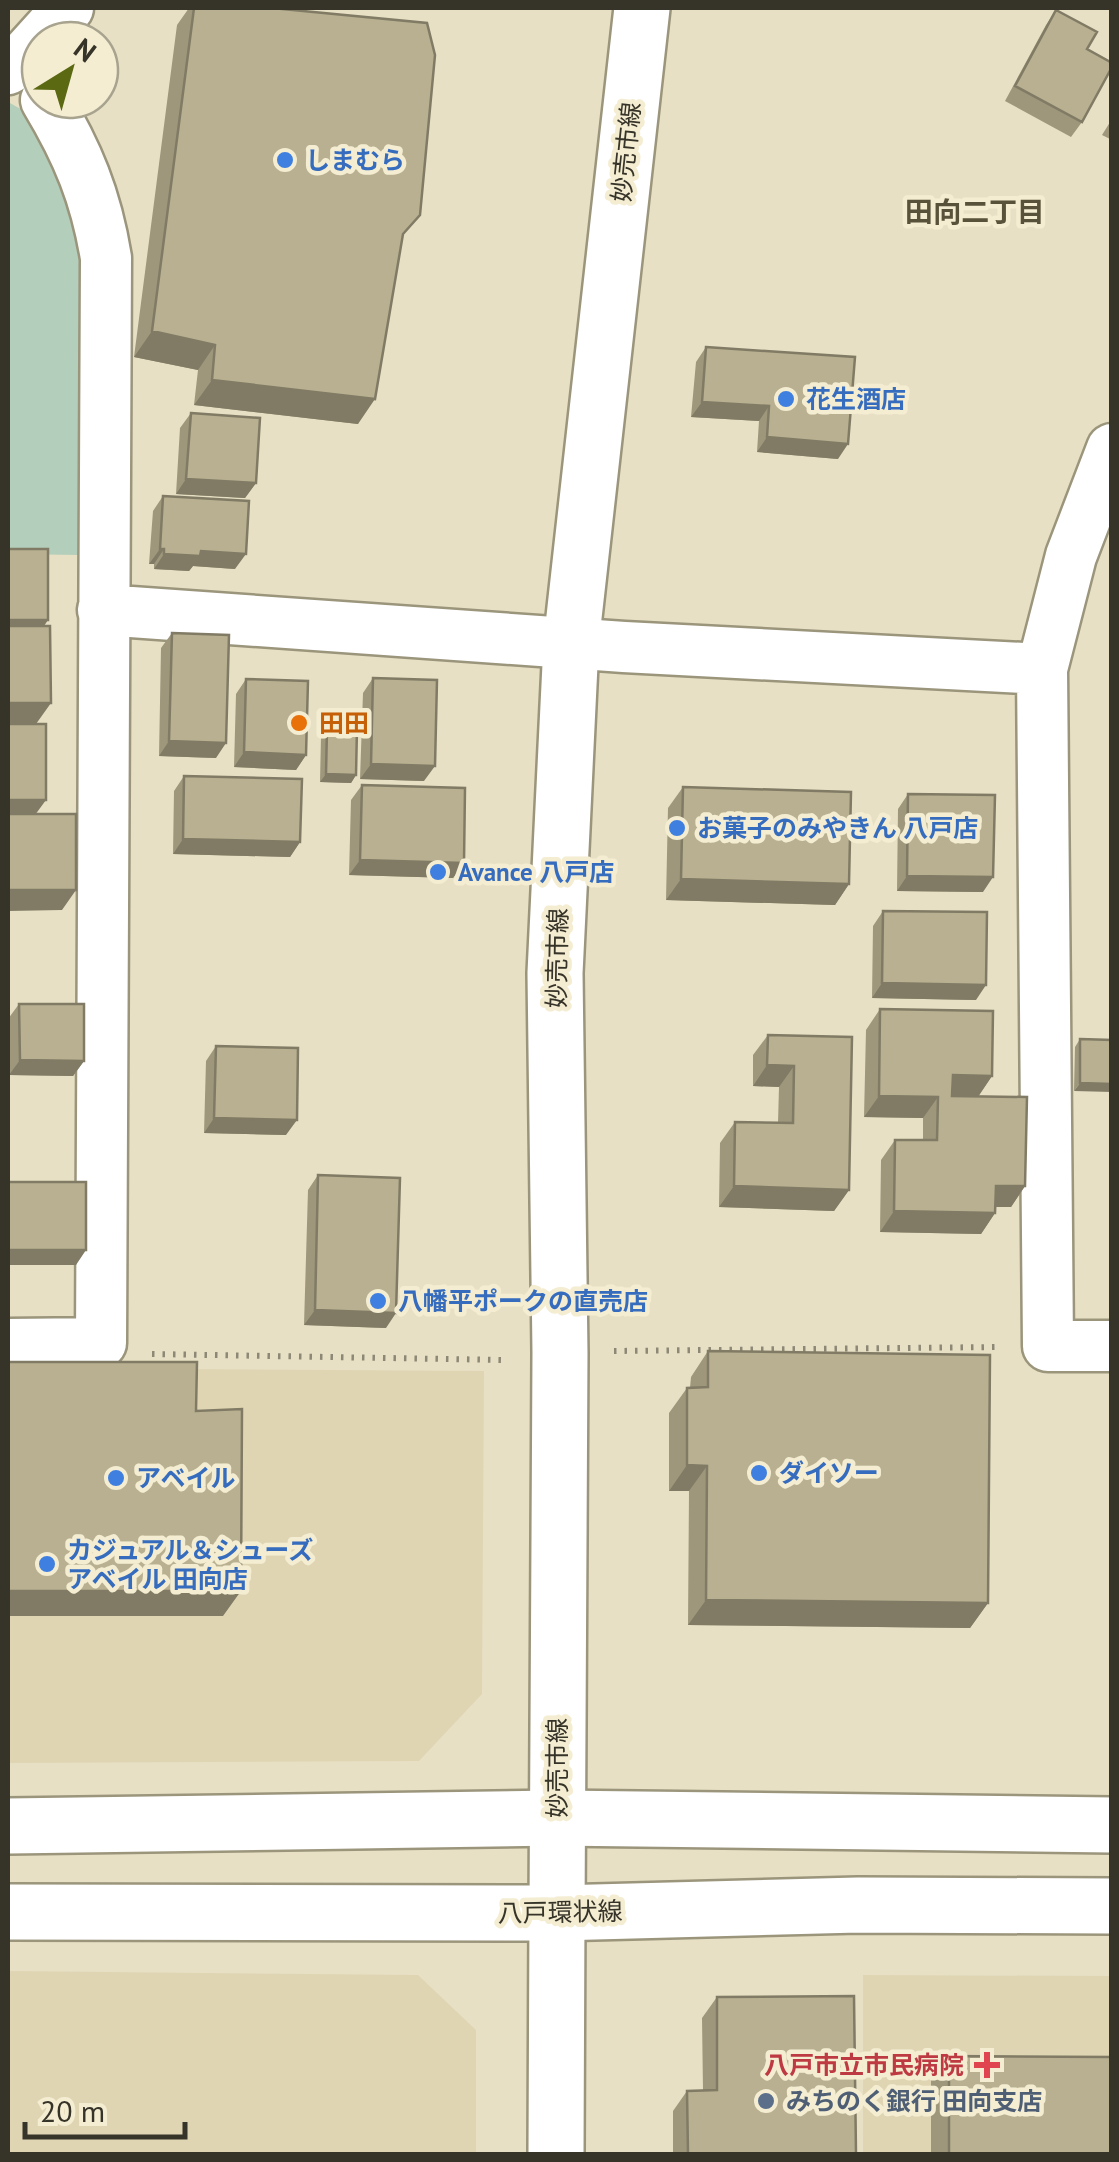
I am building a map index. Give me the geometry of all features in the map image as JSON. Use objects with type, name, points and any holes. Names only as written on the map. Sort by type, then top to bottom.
[{"type":"main road","name":"妙売市線","points":[[556,2154],[560,1352],[555,973],[571,644],[642,8]]},
{"type":"main road","points":[[8,1826],[556,1818],[1112,1825]]},
{"type":"main road","name":"八戸環状線","points":[[8,1912],[557,1913],[858,1906],[1112,1906]]},
{"type":"street","points":[[8,1344],[102,1344],[106,258],[98,207],[68,136],[57,120]]},
{"type":"street","points":[[1111,452],[1071,556],[1042,670],[1048,1346],[1112,1346]]},
{"type":"street","points":[[103,610],[571,644],[1042,670]]},
{"type":"path","points":[[102,1344],[128,1354],[506,1360]]},
{"type":"path","points":[[608,1351],[1048,1346]]},
{"type":"shaded area","points":[[8,1368],[484,1371],[482,1694],[419,1761],[8,1763]]},
{"type":"shaded area","points":[[8,1971],[418,1975],[476,2030],[476,2154],[8,2154]]},
{"type":"shaded area","name":"八戸市立市民病院","points":[[863,1975],[1111,1976],[1111,2154],[863,2154]]},
{"type":"green space","points":[[8,102],[20,109],[20,120],[32,120],[65,179],[82,253],[80,555],[8,554]]},
{"type":"building","name":"しまむら","points":[[194,8],[272,8],[427,23],[435,55],[420,215],[403,234],[375,399],[212,380],[215,345],[152,331]]},
{"type":"building","points":[[1056,10],[1097,32],[1087,49],[1112,63],[1082,122],[1015,86]]},
{"type":"building","points":[[706,347],[855,357],[848,444],[767,437],[769,406],[702,402]]},
{"type":"building","points":[[191,413],[260,418],[256,483],[186,479]]},
{"type":"building","points":[[163,496],[249,501],[246,554],[164,554],[164,549],[160,549]]},
{"type":"building","points":[[8,549],[48,549],[48,620],[8,620]]},
{"type":"building","points":[[8,626],[50,626],[51,703],[8,703]]},
{"type":"building","points":[[172,633],[229,635],[226,743],[169,741]]},
{"type":"building","points":[[373,678],[437,680],[435,766],[371,764]]},
{"type":"building","points":[[246,679],[308,681],[306,755],[244,752]]},
{"type":"building","points":[[8,724],[46,724],[46,800],[8,800]]},
{"type":"building","points":[[327,728],[357,728],[356,775],[326,774]]},
{"type":"building","points":[[184,776],[302,779],[300,842],[183,839]]},
{"type":"building","points":[[362,785],[465,788],[464,863],[360,860]]},
{"type":"building","points":[[683,787],[851,792],[849,884],[681,879]]},
{"type":"building","points":[[908,794],[995,795],[993,877],[907,876]]},
{"type":"building","points":[[8,814],[76,814],[76,890],[8,890]]},
{"type":"building","points":[[883,911],[987,912],[986,985],[882,983]]},
{"type":"building","points":[[19,1004],[84,1004],[84,1061],[20,1060]]},
{"type":"building","points":[[880,1009],[993,1011],[992,1076],[953,1075],[952,1096],[1027,1097],[1025,1186],[996,1186],[995,1213],[894,1211],[895,1140],[937,1140],[938,1097],[879,1096]]},
{"type":"building","points":[[768,1035],[852,1037],[849,1190],[734,1186],[735,1122],[793,1123],[794,1066],[767,1065]]},
{"type":"building","points":[[1080,1039],[1112,1040],[1112,1084],[1080,1083]]},
{"type":"building","points":[[216,1046],[298,1048],[297,1120],[214,1118]]},
{"type":"building","points":[[318,1175],[400,1178],[396,1313],[315,1310]]},
{"type":"building","points":[[8,1182],[86,1182],[86,1250],[8,1250]]},
{"type":"building","points":[[708,1351],[990,1355],[988,1603],[706,1600],[707,1466],[687,1465],[687,1388],[708,1387]]},
{"type":"building","name":"アベイル","points":[[8,1362],[197,1362],[196,1411],[242,1409],[241,1591],[8,1591]]},
{"type":"building","points":[[854,1996],[856,2154],[688,2154],[687,2091],[717,2090],[717,1997]]},
{"type":"building","points":[[949,2056],[1112,2057],[1112,2154],[949,2154]]},
{"type":"place","name":"しまむら","points":[[285,160]]},
{"type":"place","name":"花生酒店","points":[[786,399]]},
{"type":"place","name":"田田","points":[[299,723]]},
{"type":"place","name":"お菓子のみやきん 八戸店","points":[[677,828]]},
{"type":"place","name":"Avance 八戸店","points":[[438,872]]},
{"type":"place","name":"八幡平ポークの直売店","points":[[378,1301]]},
{"type":"place","name":"ダイソー","points":[[759,1473]]},
{"type":"place","name":"アベイル","points":[[116,1478]]},
{"type":"place","name":"カジュアル＆シューズ アベイル 田向店","points":[[47,1564]]},
{"type":"place","name":"八戸市立市民病院","points":[[987,2065]]},
{"type":"place","name":"みちのく銀行 田向支店","points":[[766,2101]]},
{"type":"district","name":"田向二丁目","points":[[975,212]]}]
